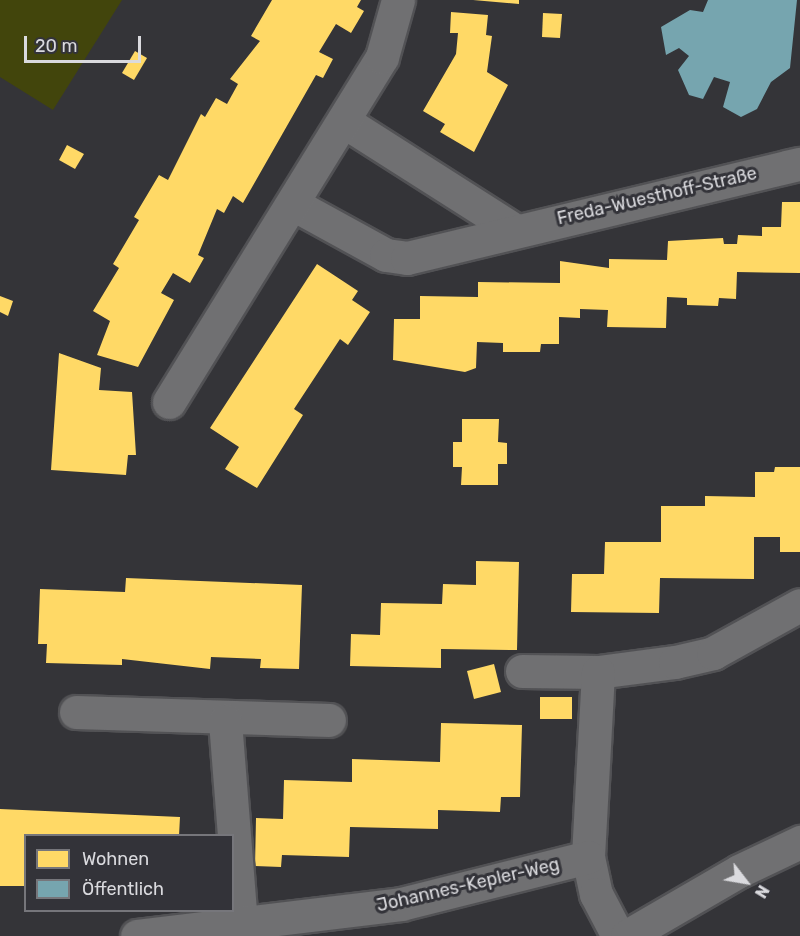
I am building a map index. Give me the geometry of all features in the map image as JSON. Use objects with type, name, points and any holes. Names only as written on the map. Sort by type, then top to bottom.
[{"type":"street","points":[[169,402],[345,122],[382,57],[398,0]]},
{"type":"street","points":[[345,122],[513,228]]},
{"type":"street","name":"Freda-Wuesthoff-Straße","points":[[293,204],[386,255],[407,258],[513,228],[800,164]]},
{"type":"street","points":[[522,671],[598,672],[713,653],[800,605]]},
{"type":"street","points":[[598,672],[588,856],[596,894],[618,936]]},
{"type":"street","points":[[76,712],[225,721],[329,720]]},
{"type":"street","points":[[225,721],[234,834]]},
{"type":"street","points":[[234,835],[241,924]]},
{"type":"street","points":[[627,936],[738,870],[800,842]]},
{"type":"street","name":"Johannes-Kepler-Weg","points":[[137,936],[401,904],[588,856]]},
{"type":"shaded area","points":[[0,0],[122,0],[53,110],[0,77]]},
{"type":"building: Wohnen","points":[[272,0],[361,0],[357,7],[364,11],[351,33],[336,24],[319,52],[333,59],[323,78],[316,75],[243,203],[233,196],[224,213],[217,209],[198,255],[204,258],[190,283],[173,273],[161,293],[174,300],[138,367],[97,355],[110,321],[93,311],[119,268],[113,264],[139,220],[134,217],[159,175],[168,180],[201,114],[205,117],[216,98],[227,104],[238,84],[230,79],[260,41],[251,36]]},
{"type":"building: Wohnen","points":[[473,0],[519,0],[519,4]]},
{"type":"building: Wohnen","points":[[451,12],[488,15],[486,35],[492,36],[487,72],[508,85],[474,152],[440,132],[445,124],[423,111],[456,54],[458,33],[450,33]]},
{"type":"building: Wohnen","points":[[543,13],[562,14],[560,38],[542,37]]},
{"type":"building: Wohnen","points":[[135,51],[147,58],[134,80],[122,73]]},
{"type":"building: Wohnen","points":[[67,145],[84,154],[75,169],[59,160]]},
{"type":"building: Wohnen","points":[[782,202],[800,202],[800,273],[737,272],[736,299],[719,298],[718,306],[687,305],[687,298],[667,297],[666,328],[607,327],[608,310],[580,309],[580,318],[559,317],[559,344],[541,344],[540,352],[503,352],[503,343],[477,342],[476,368],[465,372],[393,360],[394,319],[420,319],[420,296],[478,297],[478,282],[560,283],[560,261],[609,268],[609,259],[667,260],[668,241],[723,238],[724,244],[737,244],[738,235],[762,236],[762,227],[781,227]]},
{"type":"building: Wohnen","points":[[317,264],[358,291],[352,300],[370,312],[348,345],[340,339],[294,409],[303,415],[257,488],[225,469],[239,447],[210,428]]},
{"type":"building: Wohnen","points":[[0,296],[13,301],[8,316],[0,312]]},
{"type":"building: Wohnen","points":[[59,353],[101,368],[99,390],[132,392],[136,455],[128,455],[126,475],[51,470]]},
{"type":"building: Wohnen","points":[[462,419],[499,419],[498,442],[507,443],[507,464],[498,464],[498,485],[461,485],[462,467],[453,467],[453,442],[462,442]]},
{"type":"building: Wohnen","points":[[775,467],[800,467],[800,552],[780,552],[780,537],[754,537],[754,579],[660,578],[659,613],[571,612],[572,574],[604,574],[605,542],[661,542],[661,506],[705,506],[705,496],[755,497],[755,472],[774,472]]},
{"type":"building: Wohnen","points":[[476,561],[519,562],[517,650],[441,649],[441,668],[350,666],[351,634],[380,635],[381,603],[442,604],[443,584],[476,585]]},
{"type":"building: Wohnen","points":[[126,578],[302,585],[299,669],[260,668],[261,659],[211,657],[210,669],[122,659],[122,665],[46,663],[47,644],[38,644],[40,589],[125,592]]},
{"type":"building: Wohnen","points":[[494,664],[501,692],[474,699],[467,671]]},
{"type":"building: Wohnen","points":[[540,697],[572,697],[572,719],[540,719]]},
{"type":"building: Wohnen","points":[[441,723],[522,725],[520,797],[501,797],[500,812],[438,810],[438,829],[350,827],[349,857],[282,855],[281,867],[255,866],[256,818],[283,819],[284,780],[352,782],[352,759],[440,762]]},
{"type":"building: Wohnen","points":[[0,809],[180,817],[179,834],[24,834],[24,886],[0,886]]},
{"type":"building: Öffentlich","points":[[708,0],[797,0],[790,68],[771,82],[757,109],[741,117],[723,107],[730,82],[714,77],[703,99],[689,95],[678,70],[689,56],[679,48],[666,55],[661,27],[690,10],[703,12]]}]
